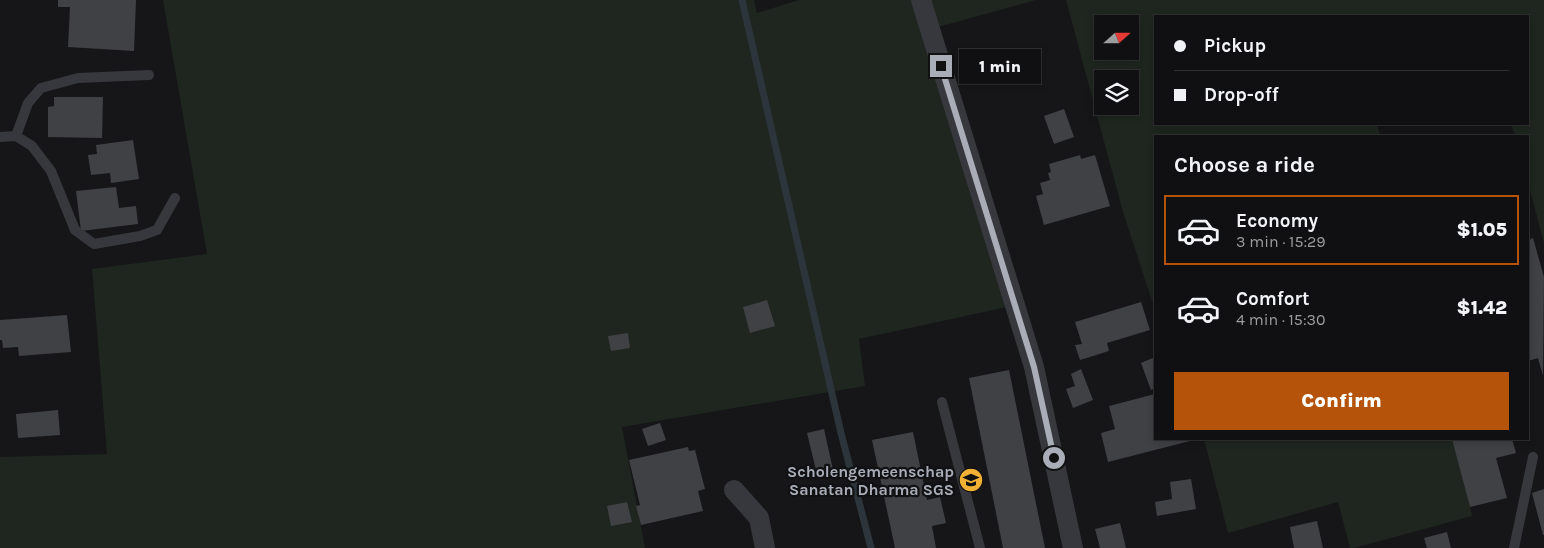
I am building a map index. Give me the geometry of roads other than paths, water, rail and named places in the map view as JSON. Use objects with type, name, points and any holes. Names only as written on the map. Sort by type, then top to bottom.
[{"type":"street","points":[[920,0],[1034,367],[1073,548]]},
{"type":"street","points":[[734,490],[759,518],[765,548]]},
{"type":"lane","points":[[16,136],[28,103],[41,88],[78,78],[149,74]]},
{"type":"lane","points":[[0,137],[16,136],[32,146],[51,171],[75,230],[94,244],[140,236],[157,230],[175,198]]},
{"type":"lane","points":[[942,402],[980,548]]},
{"type":"lane","points":[[1514,548],[1533,457]]},
{"type":"waterway","points":[[742,0],[841,433],[871,548]]},
{"type":"place","name":"Scholengemeenschap Sanatan Dharma SGS","points":[[971,480]]}]
